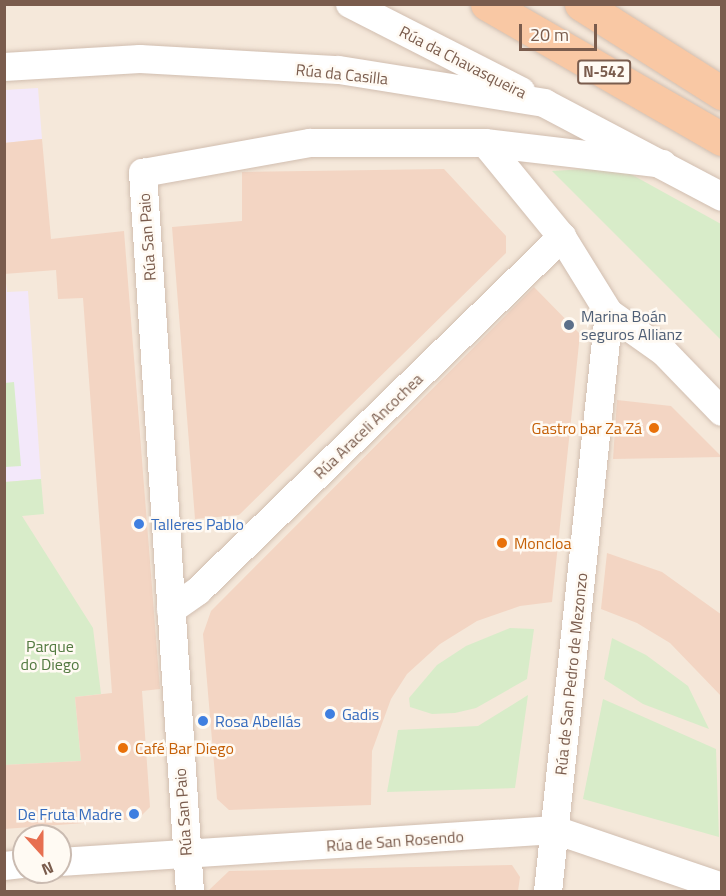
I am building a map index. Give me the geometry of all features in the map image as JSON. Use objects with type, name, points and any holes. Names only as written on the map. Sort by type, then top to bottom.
[{"type":"highway","name":"N-542","points":[[487,4],[722,139]]},
{"type":"highway","name":"N-542","points":[[581,4],[722,93]]},
{"type":"highway","points":[[602,4],[722,69]]},
{"type":"street","name":"Rúa da Chavasqueira","points":[[350,4],[544,103]]},
{"type":"street","name":"Rúa da Casilla","points":[[4,67],[140,59],[339,70],[544,103],[663,164]]},
{"type":"street","name":"Rúa San Paio","points":[[190,891],[143,173],[310,143],[485,143],[663,164],[722,197]]},
{"type":"street","points":[[485,143],[562,237],[609,313],[664,352],[722,412]]},
{"type":"street","name":"Rúa Araceli Ancochea","points":[[171,610],[198,591],[562,237]]},
{"type":"street","name":"Rúa de San Pedro de Mezonzo","points":[[548,891],[609,313]]},
{"type":"street","name":"Rúa de San Rosendo","points":[[72,861],[555,830],[722,887]]},
{"type":"shaded area","points":[[5,5],[721,5],[721,891],[5,892]]},
{"type":"shaded area","points":[[38,88],[42,139],[5,143],[5,90]]},
{"type":"shaded area","points":[[5,274],[7,292],[28,291],[41,479],[5,482]]},
{"type":"green space","points":[[618,167],[721,224],[721,340],[552,171]]},
{"type":"green space","points":[[14,382],[21,466],[5,467],[5,383]]},
{"type":"green space","name":"Parque do Diego","points":[[41,479],[44,514],[22,516],[93,628],[101,694],[75,697],[81,761],[5,765],[5,482]]},
{"type":"green space","points":[[510,628],[534,629],[527,679],[476,708],[455,713],[432,714],[410,707],[409,698],[437,665],[466,646]]},
{"type":"green space","points":[[612,638],[646,655],[688,686],[709,729],[643,704],[604,679]]},
{"type":"green space","points":[[528,695],[515,788],[387,792],[398,730],[478,726]]},
{"type":"green space","points":[[603,699],[716,749],[719,837],[583,799]]},
{"type":"building","points":[[42,139],[51,239],[124,231],[160,689],[142,691],[150,807],[138,819],[71,824],[12,824],[12,828],[4,829],[4,765],[81,761],[75,697],[112,693],[83,298],[58,299],[56,270],[4,274],[4,143]]},
{"type":"building","points":[[444,169],[506,236],[506,253],[239,515],[195,519],[172,227],[242,221],[242,172]]},
{"type":"building","points":[[534,287],[580,334],[552,602],[520,606],[477,621],[440,644],[407,674],[391,699],[372,751],[371,805],[229,810],[217,799],[203,634],[211,611]]},
{"type":"building","points":[[617,400],[671,406],[722,457],[613,459]]},
{"type":"building","points":[[607,553],[662,572],[722,615],[722,697],[670,643],[637,623],[601,609]]},
{"type":"building","points":[[512,865],[520,877],[518,891],[208,891],[229,871]]},
{"type":"place","name":"Marina Boán seguros Allianz","points":[[569,325]]},
{"type":"place","name":"Gastro bar Za Zá","points":[[654,428]]},
{"type":"place","name":"Talleres Pablo","points":[[139,524]]},
{"type":"place","name":"Moncloa","points":[[502,543]]},
{"type":"place","name":"Gadis","points":[[330,714]]},
{"type":"place","name":"Rosa Abellás","points":[[203,721]]},
{"type":"place","name":"Café Bar Diego","points":[[123,748]]},
{"type":"place","name":"De Fruta Madre","points":[[134,814]]}]
